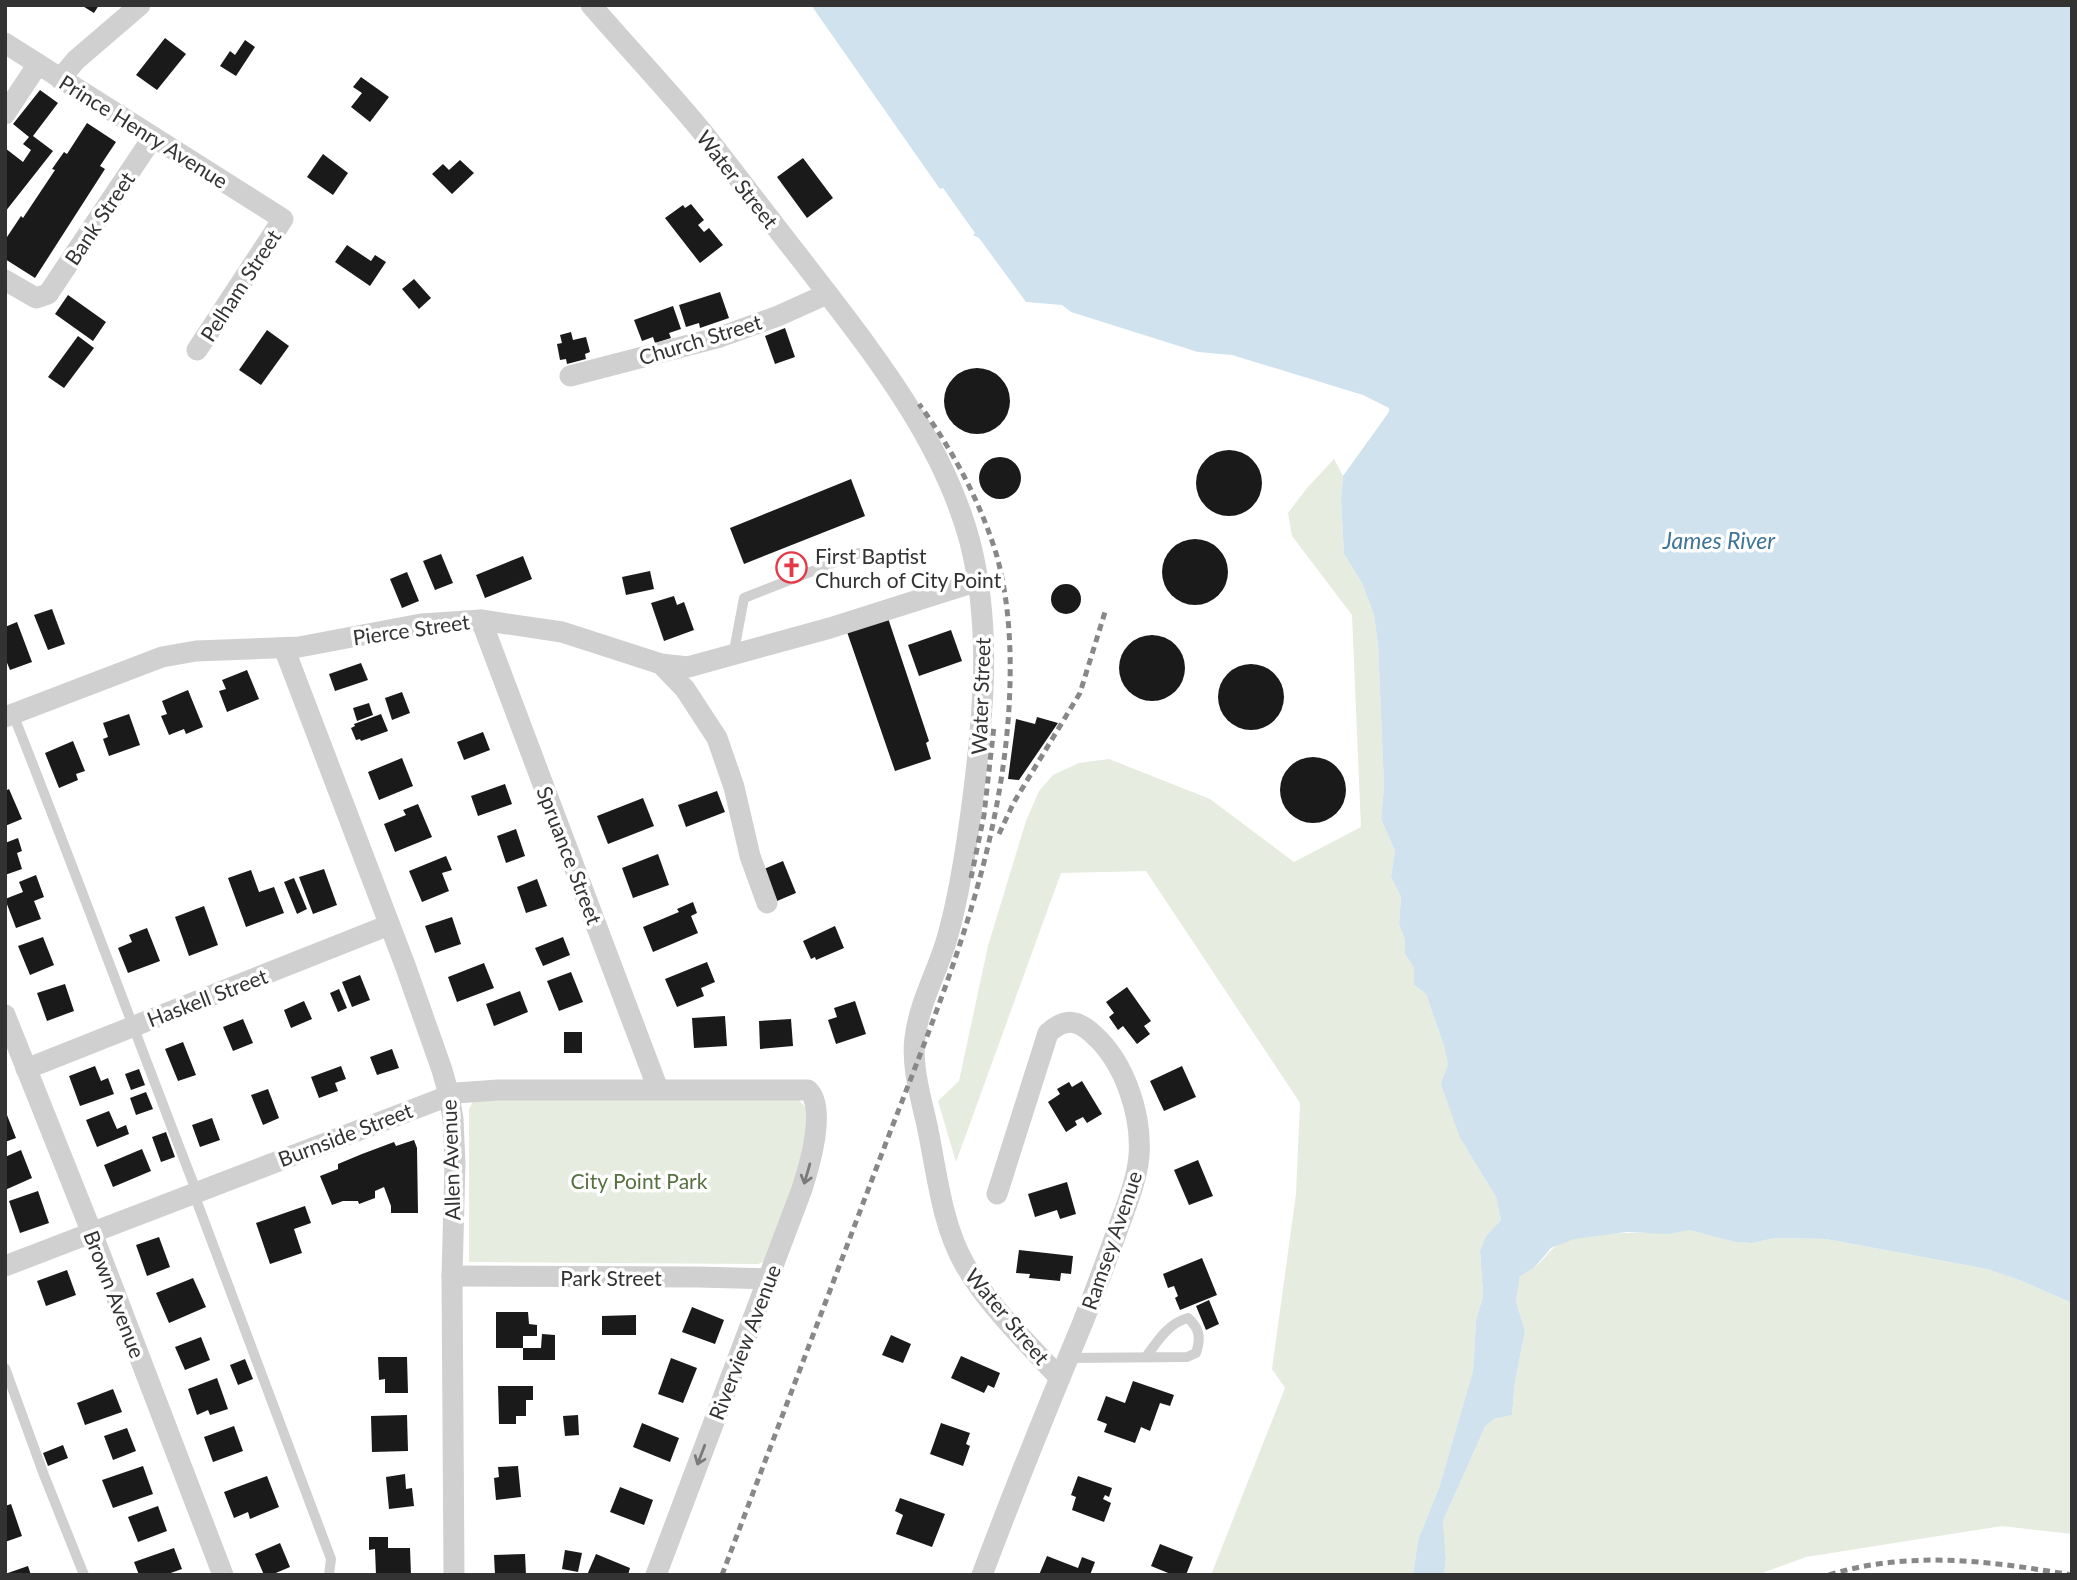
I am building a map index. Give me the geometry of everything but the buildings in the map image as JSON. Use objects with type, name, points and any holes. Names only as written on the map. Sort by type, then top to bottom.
[{"type":"street","points":[[60,79],[76,60],[140,5]]},
{"type":"street","name":"Water Street","points":[[591,5],[702,132],[827,294],[900,394],[937,455],[958,502],[978,581],[983,630],[984,711],[969,830],[948,935],[919,1019],[914,1041],[915,1067],[946,1216],[964,1264],[1018,1332],[1064,1368]]},
{"type":"street","name":"Prince Henry Avenue","points":[[5,43],[283,219]]},
{"type":"street","points":[[5,114],[38,64]]},
{"type":"street","name":"Bank Street","points":[[5,280],[36,298],[48,295],[153,137]]},
{"type":"street","name":"Pelham Street","points":[[197,350],[283,219]]},
{"type":"street","name":"Church Street","points":[[570,376],[720,337],[778,316],[827,294]]},
{"type":"street","name":"Pierce Street","points":[[9,716],[181,652],[284,648],[421,624],[481,620],[562,632],[661,663],[688,667],[733,656],[978,581]]},
{"type":"street","name":"Spruance Street","points":[[481,620],[658,1089]]},
{"type":"street","name":"Allen Avenue","points":[[284,648],[389,925],[449,1095],[455,1163],[452,1276],[454,1575]]},
{"type":"street","points":[[661,663],[685,689],[717,738],[734,787],[753,867],[768,903]]},
{"type":"street","name":"Haskell Street","points":[[26,1069],[389,925]]},
{"type":"street","name":"Brown Avenue","points":[[5,1015],[223,1575]]},
{"type":"street","name":"Ramsey Avenue","points":[[982,1575],[1107,1260],[1135,1182],[1139,1133],[1135,1109],[1112,1056],[1083,1025],[1063,1023],[1048,1033],[997,1194]]},
{"type":"street","name":"Burnside Street","points":[[5,1266],[449,1095],[498,1090],[808,1090],[813,1095],[816,1106]]},
{"type":"street","name":"Riverview Avenue","points":[[656,1575],[769,1279],[810,1163],[816,1106]]},
{"type":"street","name":"Park Street","points":[[452,1276],[769,1279]]},
{"type":"lane","points":[[733,656],[744,597],[859,554]]},
{"type":"lane","points":[[9,716],[76,874],[196,1193],[197,1202],[331,1559],[329,1575]]},
{"type":"lane","points":[[1064,1368],[1146,1357],[1187,1357],[1196,1353],[1200,1342],[1198,1328],[1188,1318],[1179,1320],[1166,1331],[1146,1357]]},
{"type":"lane","points":[[5,1368],[84,1575]]},
{"type":"green space","points":[[1334,459],[1343,476],[1341,501],[1344,554],[1362,583],[1374,615],[1378,645],[1384,786],[1381,819],[1395,851],[1391,877],[1401,897],[1399,924],[1405,940],[1405,954],[1414,968],[1414,985],[1426,994],[1444,1046],[1448,1065],[1441,1082],[1460,1138],[1496,1197],[1501,1220],[1486,1236],[1480,1250],[1483,1296],[1476,1320],[1473,1371],[1439,1488],[1418,1540],[1413,1575],[1211,1575],[1285,1388],[1272,1369],[1296,1194],[1300,1103],[1146,871],[1061,873],[956,1162],[938,1101],[959,1081],[988,946],[1026,821],[1039,791],[1053,775],[1079,763],[1109,759],[1210,799],[1294,862],[1361,827],[1352,615],[1292,536],[1288,513]]},
{"type":"green space","name":"City Point Park","points":[[795,1096],[810,1112],[797,1173],[769,1260],[758,1264],[469,1262],[469,1109],[474,1100]]},
{"type":"green space","points":[[1689,1230],[1735,1242],[1752,1243],[1775,1238],[1826,1239],[1987,1269],[2072,1303],[2072,1534],[2002,1526],[1806,1557],[1757,1575],[1444,1575],[1446,1558],[1443,1521],[1485,1427],[1494,1419],[1512,1415],[1525,1331],[1516,1301],[1520,1275],[1534,1268],[1554,1248],[1573,1239],[1602,1234]]},
{"type":"water","name":"James River","points":[[811,5],[2072,5],[2072,1303],[1987,1269],[1826,1239],[1775,1238],[1752,1243],[1735,1242],[1689,1230],[1668,1234],[1627,1232],[1574,1239],[1551,1248],[1534,1268],[1520,1276],[1516,1301],[1525,1331],[1512,1415],[1494,1419],[1485,1427],[1443,1521],[1446,1558],[1444,1575],[1413,1575],[1418,1540],[1439,1488],[1473,1371],[1476,1320],[1483,1296],[1480,1250],[1486,1236],[1501,1220],[1496,1197],[1460,1138],[1441,1082],[1448,1065],[1444,1046],[1426,994],[1414,985],[1414,968],[1405,954],[1405,940],[1399,924],[1401,897],[1391,877],[1395,851],[1381,819],[1384,786],[1378,645],[1374,615],[1362,583],[1344,554],[1341,501],[1343,476],[1389,412],[1389,408],[1363,395],[1232,355],[1198,352],[1071,312],[1062,305],[1026,302],[979,238],[973,235],[975,233],[943,188],[940,189]]},
{"type":"railway","points":[[722,1575],[943,994],[979,883],[1003,768],[1010,669],[1009,629],[1001,572],[973,494],[943,439],[919,404]]},
{"type":"railway","points":[[999,834],[1014,802],[1080,693],[1105,612]]},
{"type":"railway","points":[[971,878],[984,815],[994,726]]},
{"type":"railway","points":[[1829,1575],[1889,1562],[1920,1560],[1981,1562],[2072,1575]]},
{"type":"place","name":"First Baptist Church of City Point","points":[[792,567]]}]
